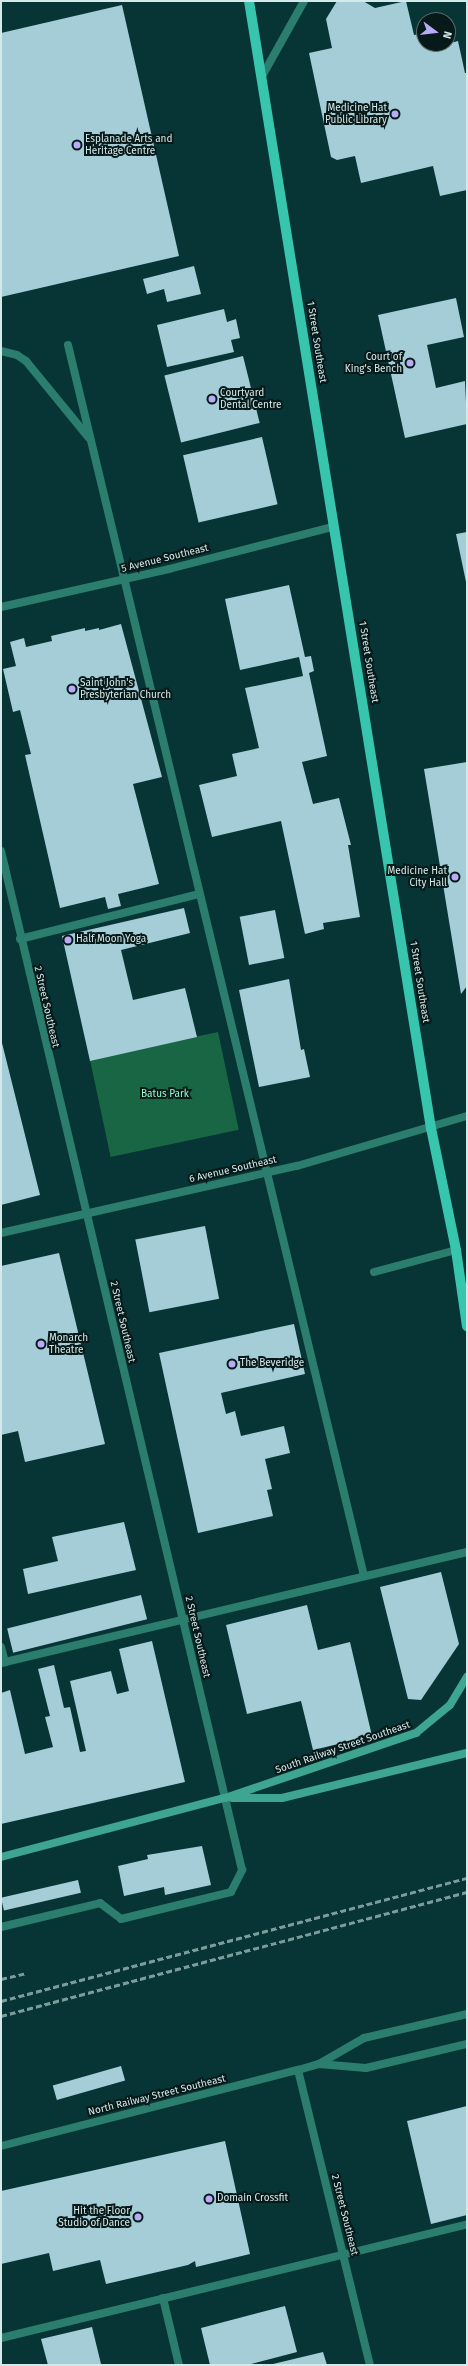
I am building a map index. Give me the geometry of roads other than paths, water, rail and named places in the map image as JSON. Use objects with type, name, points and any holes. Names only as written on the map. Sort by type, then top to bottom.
[{"type":"main road","name":"1 Street Southeast","points":[[249,1],[430,1128],[456,1250],[467,1327]]},
{"type":"main road","name":"South Railway Street Southeast","points":[[1,1857],[225,1798],[416,1733],[450,1705],[467,1677]]},
{"type":"main road","name":"South Railway Street Southeast","points":[[225,1798],[282,1798],[467,1753]]},
{"type":"street","points":[[261,78],[304,1]]},
{"type":"street","points":[[68,345],[364,1576]]},
{"type":"street","points":[[1,351],[17,355],[26,361],[90,439]]},
{"type":"street","name":"5 Avenue Southeast","points":[[1,607],[124,580],[333,527]]},
{"type":"street","name":"2 Street Southeast","points":[[1,850],[20,939],[242,1870],[231,1892],[121,1920],[100,1903],[1,1927]]},
{"type":"street","points":[[20,939],[199,894]]},
{"type":"street","name":"6 Avenue Southeast","points":[[1,1233],[267,1172],[430,1128],[467,1116]]},
{"type":"street","points":[[374,1272],[456,1250]]},
{"type":"street","points":[[1,1647],[3,1662],[467,1552]]},
{"type":"street","name":"North Railway Street Southeast","points":[[1,2146],[298,2070],[319,2064],[364,2038],[467,2014]]},
{"type":"street","name":"North Railway Street Southeast","points":[[319,2064],[366,2068],[467,2044]]},
{"type":"street","name":"2 Street Southeast","points":[[298,2070],[370,2365]]},
{"type":"street","points":[[1,2338],[467,2224]]},
{"type":"street","points":[[163,2298],[179,2365]]},
{"type":"railway","points":[[1,2001],[467,1878]]},
{"type":"railway","points":[[1,2016],[467,1892]]},
{"type":"railway","points":[[1,1979],[26,1973]]},
{"type":"place","name":"Medicine Hat Public Library","points":[[395,114]]},
{"type":"place","name":"Esplanade Arts and Heritage Centre","points":[[77,145]]},
{"type":"place","name":"Court of King's Bench","points":[[410,363]]},
{"type":"place","name":"Courtyard Dental Centre","points":[[212,399]]},
{"type":"place","name":"Saint John's Presbyterian Church","points":[[72,689]]},
{"type":"place","name":"Medicine Hat City Hall","points":[[455,877]]},
{"type":"place","name":"Half Moon Yoga","points":[[68,940]]},
{"type":"place","name":"Monarch Theatre","points":[[41,1344]]},
{"type":"place","name":"The Beveridge","points":[[232,1364]]},
{"type":"place","name":"Domain Crossfit","points":[[209,2199]]},
{"type":"place","name":"Hit the Floor Studio of Dance","points":[[138,2217]]},
{"type":"park label","name":"Batus Park","points":[[165,1095]]}]
